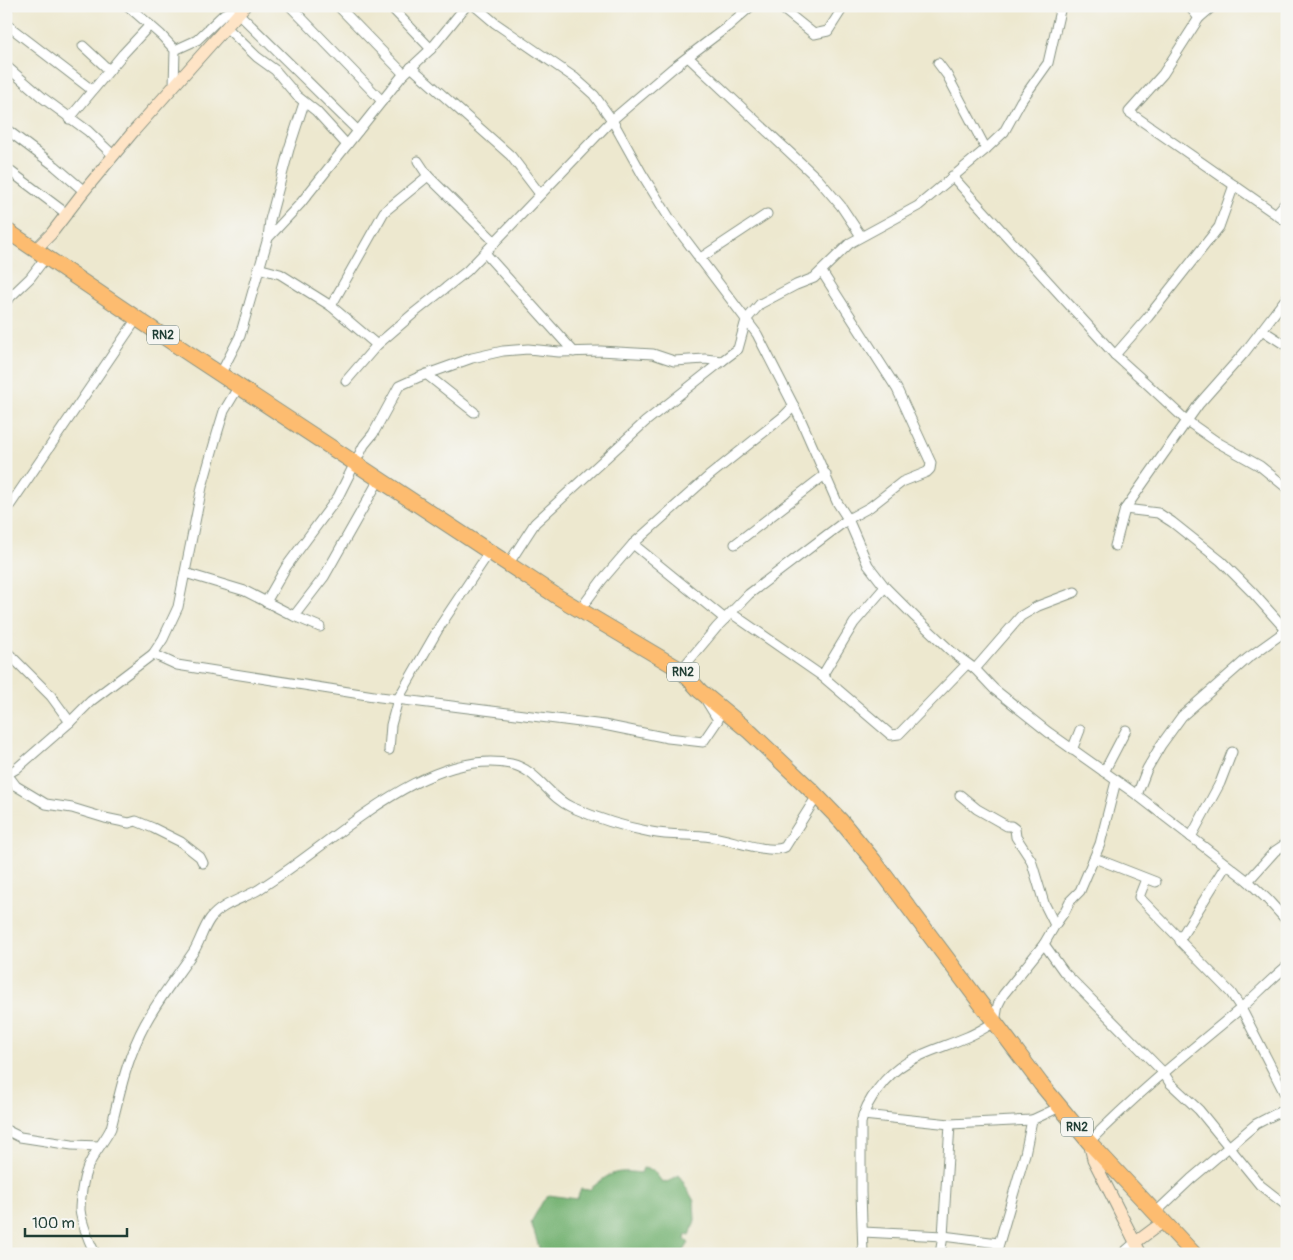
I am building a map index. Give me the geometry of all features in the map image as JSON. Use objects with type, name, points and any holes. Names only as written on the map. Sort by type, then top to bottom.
[{"type":"highway","name":"RN2","points":[[6,230],[580,611],[681,670],[700,691],[750,732],[841,821],[874,861],[1041,1084],[1089,1142],[1194,1254]]},
{"type":"street","points":[[6,10],[9,6]]},
{"type":"street","points":[[128,6],[175,50],[174,86]]},
{"type":"street","points":[[290,6],[382,101]]},
{"type":"street","points":[[338,6],[404,74]]},
{"type":"street","points":[[390,6],[431,49]]},
{"type":"street","points":[[268,238],[300,204],[404,74],[431,49],[466,6]]},
{"type":"street","points":[[475,6],[495,23],[575,78],[594,95],[612,120],[656,198],[699,259],[757,334],[794,406],[837,502],[848,519],[868,565],[885,587],[994,689],[1072,750],[1136,795],[1248,881],[1287,921]]},
{"type":"street","points":[[346,381],[377,345],[414,313],[467,272],[612,120],[751,6]]},
{"type":"street","points":[[779,6],[814,34],[828,31],[844,6]]},
{"type":"street","points":[[509,564],[535,523],[645,422],[738,349],[746,320],[760,304],[796,285],[810,281],[822,272],[850,243],[918,206],[986,149],[1007,128],[1021,101],[1048,63],[1061,6]]},
{"type":"street","points":[[1189,6],[1200,18]]},
{"type":"street","points":[[1212,6],[1200,18],[1163,74],[1129,112],[1234,185],[1258,204],[1287,222]]},
{"type":"street","points":[[175,50],[197,40],[224,14],[240,9]]},
{"type":"street","points":[[240,9],[358,131]]},
{"type":"street","points":[[6,301],[30,278],[41,253],[84,191],[240,9]]},
{"type":"street","points":[[6,24],[92,90]]},
{"type":"street","points":[[69,119],[92,90],[150,25]]},
{"type":"street","points":[[226,27],[257,57],[275,70],[304,103],[316,110],[347,145]]},
{"type":"street","points":[[82,46],[110,70]]},
{"type":"street","points":[[688,56],[818,179],[841,206],[861,236]]},
{"type":"street","points":[[938,64],[947,75],[986,149]]},
{"type":"street","points":[[6,66],[69,119],[88,131],[114,156]]},
{"type":"street","points":[[411,67],[511,156],[540,194]]},
{"type":"street","points":[[220,373],[240,336],[268,238],[270,220],[289,148],[304,103]]},
{"type":"street","points":[[6,130],[55,166],[84,191]]},
{"type":"street","points":[[418,161],[428,176],[495,242]]},
{"type":"street","points":[[6,168],[67,214]]},
{"type":"street","points":[[332,306],[384,212],[428,176]]},
{"type":"street","points":[[952,176],[1115,356],[1187,421],[1217,442],[1260,466],[1287,488]]},
{"type":"street","points":[[1115,356],[1219,227],[1234,185]]},
{"type":"street","points":[[1276,214],[1287,201]]},
{"type":"street","points":[[699,259],[767,214]]},
{"type":"street","points":[[485,253],[574,352]]},
{"type":"street","points":[[258,268],[280,274],[332,306],[377,345]]},
{"type":"street","points":[[681,670],[749,594],[848,519],[870,506],[902,482],[930,469],[931,463],[897,390],[822,272]]},
{"type":"street","points":[[1115,546],[1125,509],[1199,404],[1245,352],[1287,297]]},
{"type":"street","points":[[6,511],[138,318]]},
{"type":"street","points":[[1262,330],[1287,346]]},
{"type":"street","points":[[266,602],[286,567],[338,497],[355,462],[400,386],[426,374],[472,358],[503,351],[528,349],[653,354],[674,361],[705,359],[722,361]]},
{"type":"street","points":[[426,374],[474,412]]},
{"type":"street","points":[[203,863],[200,856],[181,842],[153,828],[136,821],[129,823],[72,808],[46,804],[16,786],[7,775],[70,722],[91,701],[153,654],[161,644],[174,620],[178,607],[202,487],[217,434],[224,411],[239,386]]},
{"type":"street","points":[[580,611],[602,580],[633,544],[709,476],[794,406]]},
{"type":"street","points":[[735,544],[826,474]]},
{"type":"street","points":[[294,616],[324,577],[380,478]]},
{"type":"street","points":[[1125,509],[1158,513],[1172,522],[1220,561],[1253,593],[1286,630],[1248,658],[1182,716],[1161,745],[1147,769],[1136,795]]},
{"type":"street","points":[[633,544],[728,616],[822,676],[891,735],[896,736],[1021,616],[1038,606],[1075,592]]},
{"type":"street","points":[[389,750],[391,724],[398,699],[440,626],[490,551]]},
{"type":"street","points":[[185,573],[246,591],[320,627]]},
{"type":"street","points":[[822,676],[854,623],[885,587]]},
{"type":"street","points":[[6,651],[51,696],[70,722]]},
{"type":"street","points":[[153,654],[177,665],[398,699],[604,726],[668,738],[704,742],[718,720],[700,691]]},
{"type":"street","points":[[1072,750],[1080,730]]},
{"type":"street","points":[[1104,772],[1126,730]]},
{"type":"street","points":[[1191,838],[1220,783],[1232,752]]},
{"type":"street","points":[[96,1254],[92,1248],[80,1211],[85,1172],[111,1128],[128,1062],[144,1025],[194,950],[209,920],[221,908],[258,890],[381,803],[410,785],[442,772],[474,762],[500,762],[514,764],[530,771],[569,806],[620,825],[652,832],[712,837],[756,847],[779,849],[785,847],[817,796]]},
{"type":"street","points":[[863,1254],[861,1141],[863,1115],[871,1098],[891,1072],[933,1049],[969,1037],[995,1022],[998,1005],[1003,995],[1044,944],[1070,901],[1080,891],[1100,844],[1116,782]]},
{"type":"street","points":[[960,795],[977,809],[1006,826],[1011,826],[1015,829],[1016,837],[1031,860],[1044,904],[1055,925]]},
{"type":"street","points":[[1248,881],[1276,851],[1287,843]]},
{"type":"street","points":[[1094,860],[1097,859],[1156,882]]},
{"type":"street","points":[[1180,939],[1226,865]]},
{"type":"street","points":[[1146,879],[1139,897],[1228,989],[1241,1008],[1287,1098]]},
{"type":"street","points":[[1044,944],[1064,972],[1163,1072],[1170,1083],[1199,1110],[1260,1185],[1287,1206]]},
{"type":"street","points":[[1141,1254],[1093,1159],[1089,1142],[1123,1107],[1241,1008],[1287,966]]},
{"type":"street","points":[[863,1115],[950,1124],[1032,1120],[1060,1107]]},
{"type":"street","points":[[1122,1254],[1159,1218],[1191,1179],[1256,1124],[1287,1108]]},
{"type":"street","points":[[996,1254],[1025,1154],[1032,1120]]},
{"type":"street","points":[[940,1254],[943,1236],[950,1124]]},
{"type":"street","points":[[6,1130],[27,1139],[72,1145],[99,1146]]},
{"type":"street","points":[[863,1232],[943,1236],[998,1242]]},
{"type":"green space","points":[[643,1168],[653,1170],[663,1183],[679,1175],[694,1201],[695,1220],[690,1236],[686,1235],[685,1240],[689,1243],[682,1254],[541,1254],[531,1222],[543,1201],[549,1195],[577,1199],[581,1189],[589,1190],[608,1176],[618,1172],[641,1173]]}]
